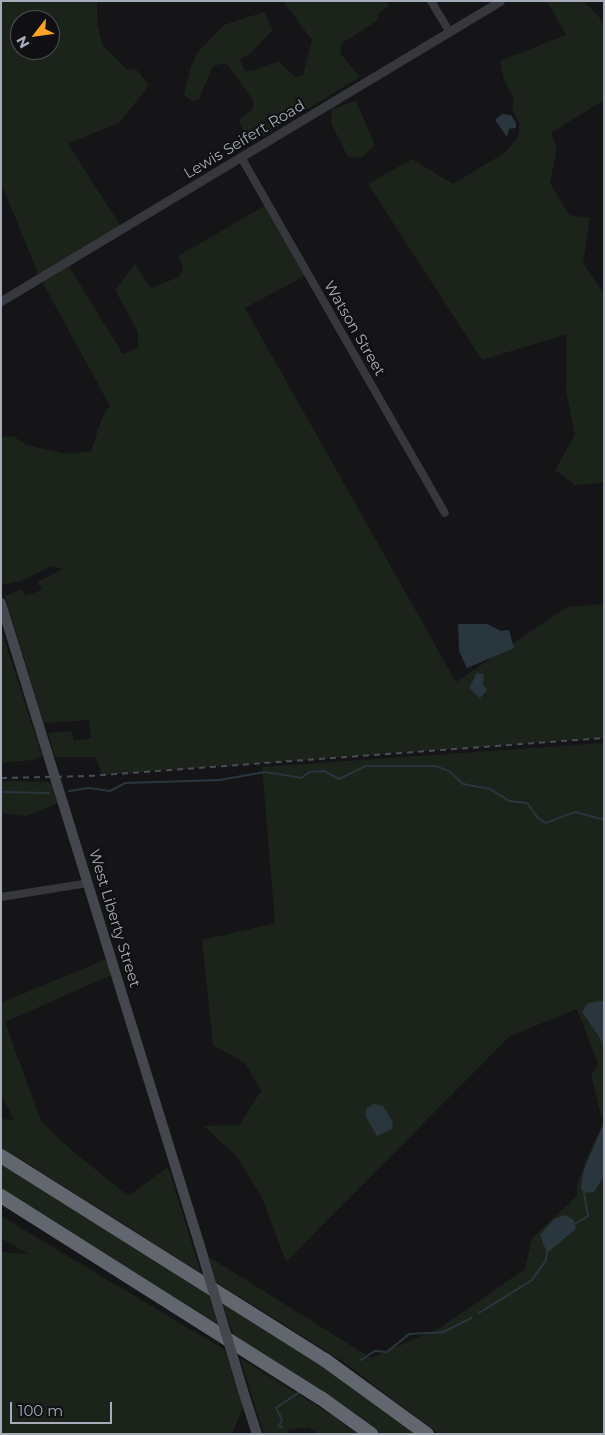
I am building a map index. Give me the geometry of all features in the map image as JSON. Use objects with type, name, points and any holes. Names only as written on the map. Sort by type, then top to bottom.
[{"type":"highway","points":[[1,1156],[325,1360],[427,1434]]},
{"type":"highway","points":[[1,1196],[321,1398],[371,1434]]},
{"type":"main road","name":"West Liberty Street","points":[[1,603],[257,1434]]},
{"type":"street","points":[[431,1],[449,32]]},
{"type":"street","name":"Lewis Seifert Road","points":[[1,301],[500,1]]},
{"type":"street","name":"Watson Street","points":[[241,157],[445,513]]},
{"type":"street","points":[[1,898],[88,883]]},
{"type":"shaded area","points":[[1,1],[97,1],[97,23],[103,46],[127,70],[135,68],[149,85],[120,122],[68,144],[122,228],[66,262],[123,354],[138,348],[138,332],[115,290],[135,264],[151,288],[179,277],[183,267],[178,256],[268,204],[308,274],[245,308],[456,682],[567,607],[604,604],[604,738],[102,775],[96,757],[55,757],[48,733],[72,731],[74,741],[91,738],[89,720],[44,723],[5,596],[22,589],[25,596],[42,590],[38,582],[63,569],[52,566],[21,581],[1,585],[1,437],[13,436],[26,445],[67,454],[91,451],[103,415],[110,406],[40,278],[1,183]]},
{"type":"shaded area","points":[[283,1],[386,1],[389,6],[379,13],[377,21],[342,43],[340,53],[360,77],[253,142],[248,141],[239,120],[253,109],[253,100],[226,63],[213,66],[199,99],[192,101],[184,95],[191,67],[197,53],[224,25],[264,12],[273,30],[251,53],[240,59],[245,71],[256,70],[278,61],[295,77],[303,75],[312,40]]},
{"type":"shaded area","points":[[547,1],[583,1],[599,17],[604,27],[604,100],[551,133],[557,149],[550,183],[569,215],[590,218],[583,263],[604,294],[604,482],[593,484],[575,485],[555,470],[575,435],[566,391],[567,334],[482,360],[368,184],[412,159],[453,184],[506,152],[519,135],[519,123],[512,110],[514,98],[504,80],[500,61],[566,35]]},
{"type":"shaded area","points":[[356,101],[375,145],[362,157],[353,158],[348,157],[331,123],[332,109]]},
{"type":"shaded area","points":[[502,114],[511,115],[516,123],[516,128],[509,129],[507,137],[495,120]]},
{"type":"shaded area","points":[[458,624],[487,624],[501,631],[509,630],[514,648],[467,668],[459,651]]},
{"type":"shaded area","points":[[1,629],[42,756],[33,760],[1,763]]},
{"type":"shaded area","points":[[477,673],[484,674],[483,684],[487,690],[480,698],[469,688]]},
{"type":"shaded area","points":[[604,743],[604,1115],[601,1116],[591,1075],[598,1064],[577,1009],[510,1036],[286,1262],[263,1200],[238,1158],[204,1126],[239,1125],[261,1091],[245,1063],[213,1045],[202,940],[275,923],[262,767]]},
{"type":"shaded area","points":[[1,781],[57,782],[63,801],[27,816],[1,813]]},
{"type":"shaded area","points":[[111,957],[116,973],[5,1022],[41,1121],[69,1148],[128,1196],[168,1167],[201,1273],[1,1147],[1,1119],[14,1120],[1,1094],[1,1003]]},
{"type":"shaded area","points":[[601,1001],[604,1003],[604,1044],[582,1012],[588,1003]]},
{"type":"shaded area","points":[[374,1104],[383,1106],[393,1122],[392,1129],[377,1136],[366,1117],[366,1109]]},
{"type":"shaded area","points":[[604,1121],[604,1434],[439,1434],[342,1361],[216,1282],[209,1257],[371,1358],[440,1328],[525,1269],[532,1238],[577,1196],[577,1186],[586,1160]]},
{"type":"shaded area","points":[[604,1123],[604,1176],[594,1192],[584,1193],[581,1188],[584,1169]]},
{"type":"shaded area","points":[[1,1161],[207,1289],[218,1326],[1,1190]]},
{"type":"shaded area","points":[[565,1215],[574,1220],[576,1229],[547,1253],[540,1235],[554,1219]]},
{"type":"shaded area","points":[[1,1216],[225,1350],[243,1407],[232,1434],[1,1434],[1,1252],[28,1254],[1,1238]]},
{"type":"shaded area","points":[[222,1301],[289,1343],[419,1434],[379,1434],[233,1334]]},
{"type":"shaded area","points":[[240,1358],[334,1416],[357,1434],[318,1434],[309,1427],[288,1430],[289,1434],[264,1434]]},
{"type":"waterway","points":[[69,791],[89,788],[110,791],[125,783],[220,780],[265,772],[301,778],[310,772],[324,771],[339,779],[366,766],[435,766],[449,771],[463,784],[490,789],[509,801],[527,803],[538,818],[546,823],[575,812],[604,820]]},
{"type":"waterway","points":[[1,792],[49,793]]},
{"type":"waterway","points":[[576,1223],[588,1216],[584,1193]]},
{"type":"waterway","points":[[479,1313],[532,1280],[546,1260],[547,1253]]},
{"type":"waterway","points":[[361,1360],[375,1351],[387,1352],[409,1334],[443,1332],[472,1318]]},
{"type":"waterway","points":[[283,1427],[279,1426],[282,1419],[276,1408],[298,1393]]},
{"type":"railway","points":[[1,778],[89,776],[604,738]]}]
